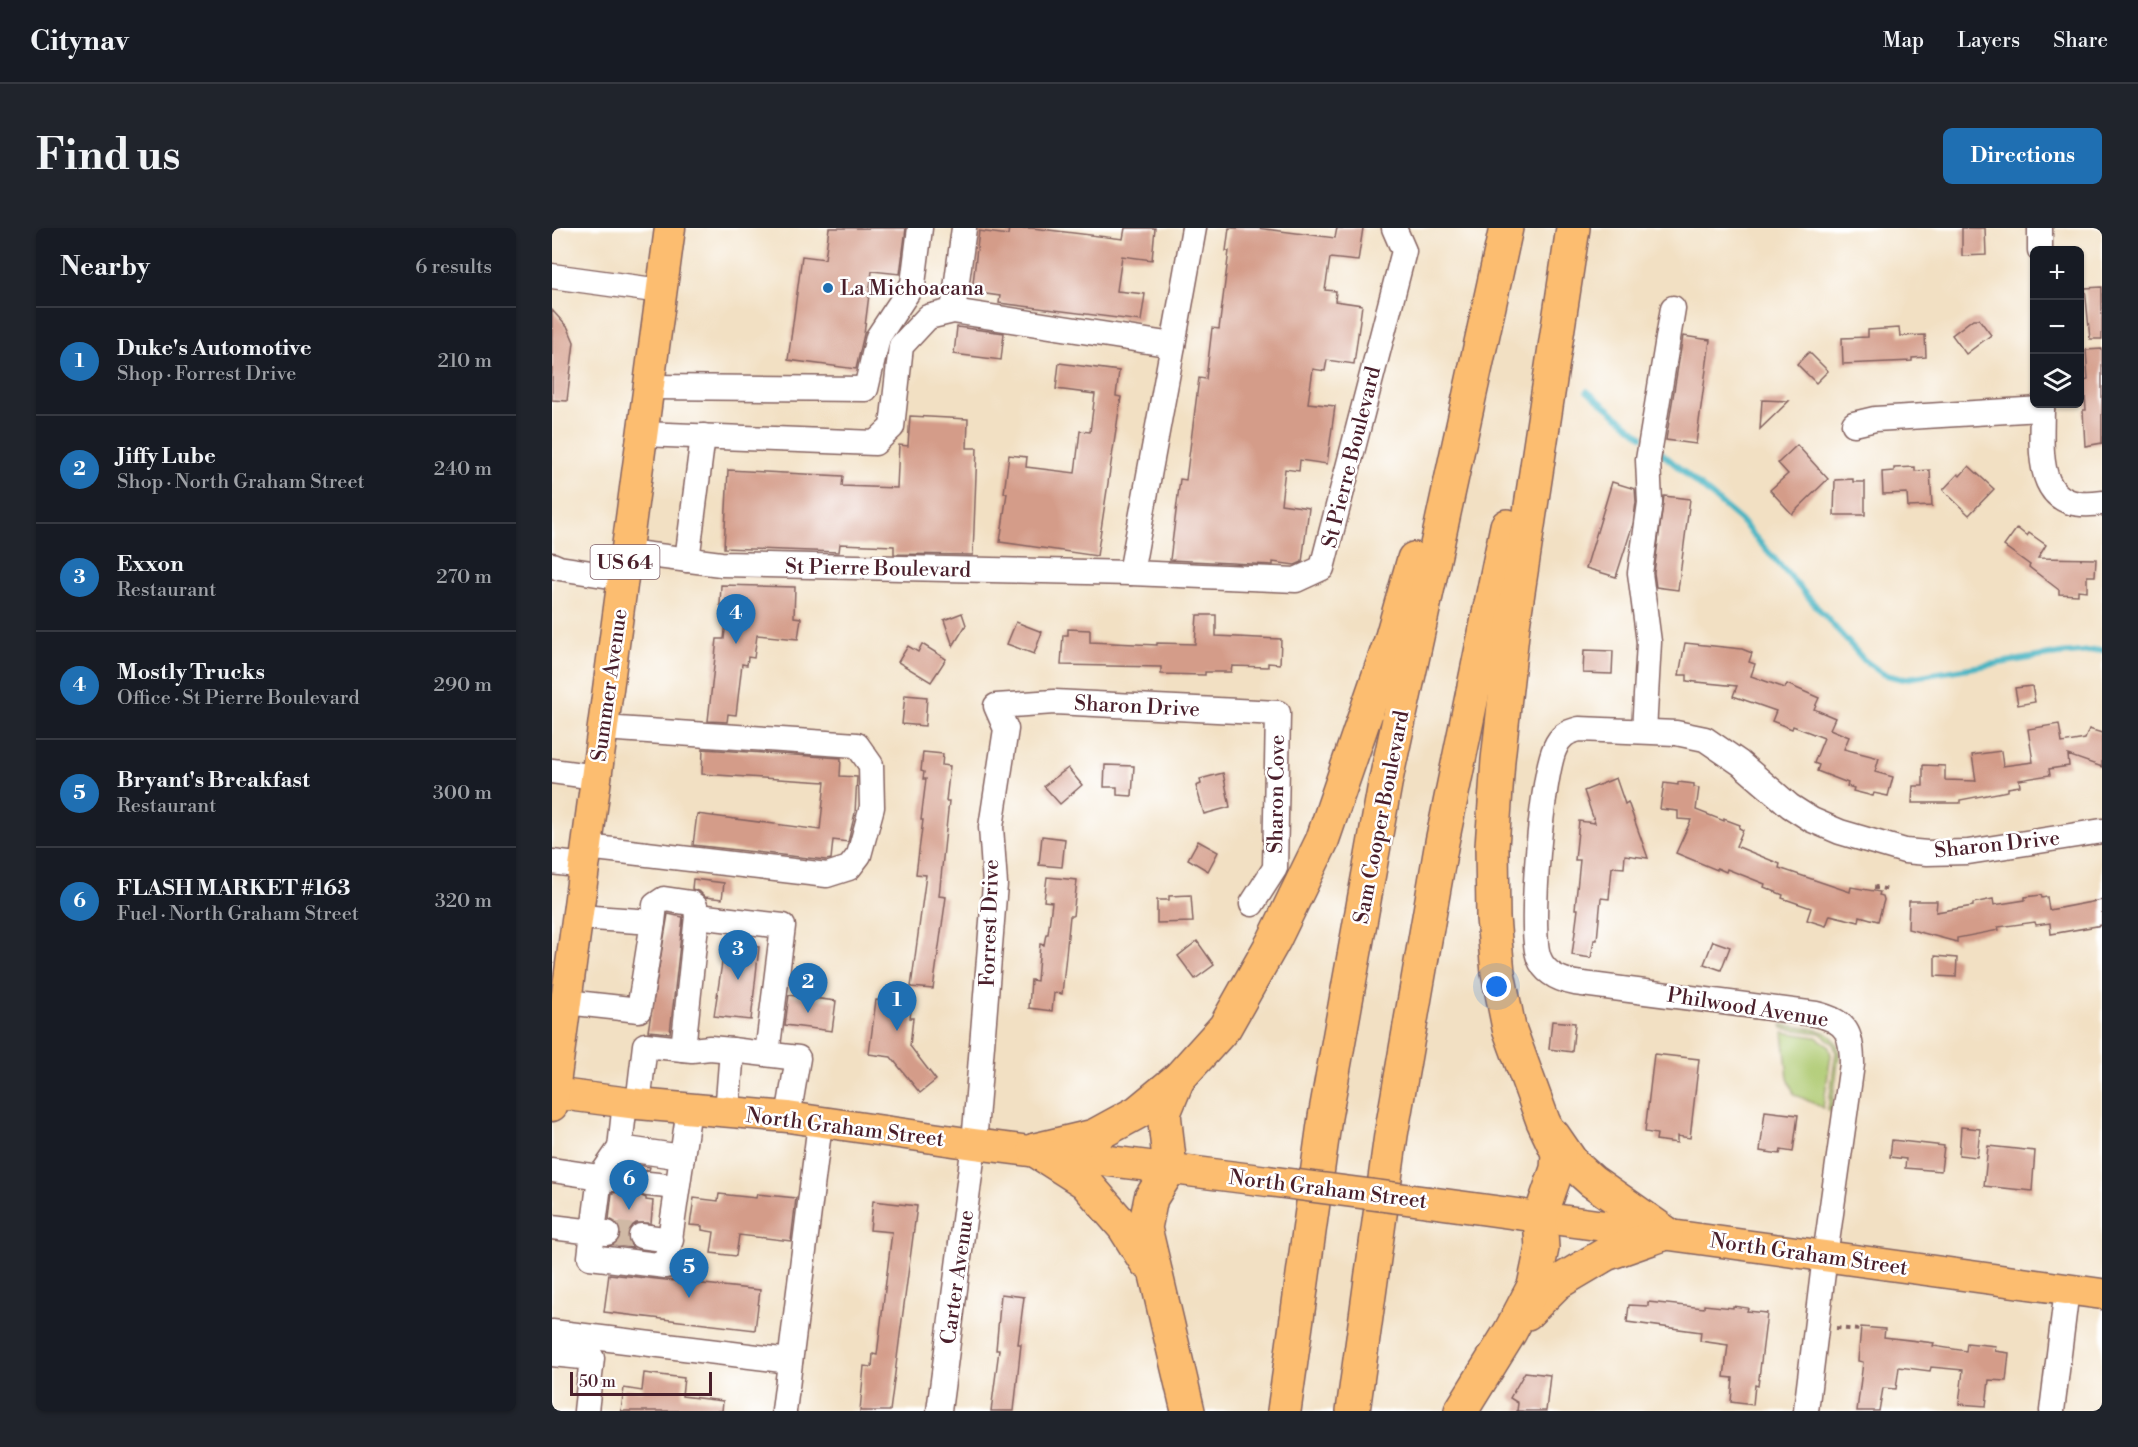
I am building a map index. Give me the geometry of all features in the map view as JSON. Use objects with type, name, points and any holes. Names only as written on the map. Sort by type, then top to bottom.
[{"type":"highway","points":[[1461,1411],[1510,1332],[1534,1286],[1542,1248],[1540,1218],[1553,1180],[1558,1153],[1543,1121],[1509,1028],[1498,973],[1492,847],[1498,760],[1513,625],[1571,228]]},
{"type":"highway","points":[[1353,1411],[1391,1136],[1442,842],[1571,228]]},
{"type":"highway","points":[[1035,1150],[1094,1136],[1138,1112],[1178,1079],[1225,1027],[1274,940],[1322,841],[1391,640],[1505,235]]},
{"type":"highway","name":"Sam Cooper Boulevard","points":[[1284,1411],[1325,1117],[1385,784],[1505,235]]},
{"type":"highway","points":[[1178,1079],[1164,1113],[1170,1168],[1151,1198],[1145,1228],[1188,1411]]},
{"type":"highway","points":[[1543,1121],[1572,1164],[1612,1196],[1666,1233]]},
{"type":"highway","points":[[1035,1150],[1085,1182],[1124,1227],[1157,1280]]},
{"type":"highway","points":[[1510,1332],[1557,1283],[1605,1254],[1666,1233]]},
{"type":"main road","name":"Summer Avenue","points":[[552,1097],[670,228]]},
{"type":"main road","name":"North Graham Street","points":[[552,1097],[788,1117],[974,1144],[1035,1150],[1666,1233],[2102,1294]]},
{"type":"street","points":[[649,387],[866,389],[878,337],[913,284],[920,228]]},
{"type":"street","points":[[953,311],[964,228]]},
{"type":"street","points":[[1131,573],[1194,228]]},
{"type":"street","name":"St Pierre Boulevard","points":[[552,565],[559,568],[687,560],[724,565],[1131,573],[1296,580],[1322,568],[1404,251],[1394,228]]},
{"type":"street","points":[[2040,228],[2040,246]]},
{"type":"street","points":[[552,276],[661,291]]},
{"type":"street","points":[[1644,731],[1649,642],[1640,573],[1650,503],[1648,460],[1673,308]]},
{"type":"street","points":[[642,434],[875,443],[892,427],[900,346],[928,317],[953,311],[1173,345]]},
{"type":"street","points":[[1854,424],[1886,418],[2030,407]]},
{"type":"street","points":[[2042,408],[2043,471],[2048,483],[2055,493],[2073,505],[2102,503]]},
{"type":"street","points":[[687,560],[703,436]]},
{"type":"street","name":"Sharon Drive","points":[[996,706],[1054,702],[1278,712]]},
{"type":"street","name":"Forrest Drive","points":[[974,1144],[995,884],[991,827],[1006,729],[996,706]]},
{"type":"street","name":"Sharon Cove","points":[[1252,904],[1275,868],[1278,712]]},
{"type":"street","points":[[552,862],[586,856],[828,875],[849,868],[859,855],[872,807],[871,765],[857,745],[603,728]]},
{"type":"street","name":"Sharon Drive","points":[[1565,733],[1579,729],[1644,731],[1676,733],[1705,739],[1740,763],[1790,806],[1812,820],[1840,832],[1894,848],[1927,853],[1968,852],[2102,831]]},
{"type":"street","name":"Philwood Avenue","points":[[1565,733],[1554,748],[1550,765],[1534,903],[1535,945],[1544,969],[1563,980],[1816,1014],[1840,1022],[1850,1038],[1852,1064],[1806,1411]]},
{"type":"street","points":[[552,771],[596,777]]},
{"type":"street","points":[[683,1049],[697,916],[692,903],[664,899],[655,905],[639,1010],[645,1045],[620,1148],[607,1178],[600,1232],[590,1257],[666,1266],[688,1109]]},
{"type":"street","points":[[697,916],[783,926],[768,1054]]},
{"type":"street","points":[[578,917],[653,922]]},
{"type":"street","points":[[566,1002],[639,1010]]},
{"type":"street","points":[[645,1045],[683,1049],[732,1050],[798,1058],[788,1117]]},
{"type":"street","points":[[727,1113],[732,1050]]},
{"type":"street","points":[[784,1411],[820,1123]]},
{"type":"street","name":"Carter Avenue","points":[[939,1411],[974,1144]]},
{"type":"street","points":[[620,1148],[682,1157]]},
{"type":"street","points":[[552,1170],[607,1178]]},
{"type":"street","points":[[648,1184],[677,1187]]},
{"type":"street","points":[[552,1227],[600,1232]]},
{"type":"street","points":[[641,1236],[671,1240]]},
{"type":"street","points":[[2052,1411],[2067,1289]]},
{"type":"street","points":[[552,1332],[593,1348]]},
{"type":"street","points":[[552,1354],[593,1348],[790,1361]]},
{"type":"street","points":[[585,1411],[593,1348]]},
{"type":"path","points":[[1876,890],[1876,887],[1889,890]]},
{"type":"path","points":[[1835,1328],[1860,1330]]},
{"type":"green space","points":[[1782,1025],[1820,1030],[1833,1039],[1838,1046],[1839,1056],[1831,1112],[1828,1110],[1836,1052],[1833,1043],[1820,1033],[1782,1028]]},
{"type":"green space","points":[[1783,1032],[1816,1037],[1828,1045],[1831,1055],[1823,1108],[1794,1094],[1788,1078]]},
{"type":"building","points":[[829,228],[906,228],[900,274],[872,271],[864,334],[856,369],[788,360],[802,256],[825,259]]},
{"type":"building","points":[[1009,228],[1032,228],[1123,239],[1125,228],[1155,228],[1152,260],[1122,256],[1117,291],[1145,294],[1141,321],[999,303],[1000,296],[972,292],[979,231],[1008,235]]},
{"type":"building","points":[[1229,228],[1257,228],[1335,238],[1337,228],[1363,228],[1358,261],[1330,258],[1325,290],[1336,291],[1335,301],[1362,305],[1354,364],[1327,360],[1325,371],[1313,369],[1308,403],[1335,406],[1327,464],[1300,460],[1299,471],[1285,469],[1281,504],[1309,508],[1302,562],[1295,565],[1273,562],[1273,565],[1170,560],[1180,479],[1186,480],[1199,378],[1206,379],[1212,328],[1219,329],[1229,251],[1226,251]]},
{"type":"building","points":[[1962,228],[1985,228],[1986,255],[1962,256]]},
{"type":"building","points":[[2102,287],[2102,339],[2090,339],[2085,288]]},
{"type":"building","points":[[552,310],[568,328],[574,342],[567,401],[552,400]]},
{"type":"building","points":[[1973,319],[1979,319],[1991,335],[1966,354],[1952,335]]},
{"type":"building","points":[[957,327],[1004,333],[1001,360],[954,354]]},
{"type":"building","points":[[1899,328],[1900,336],[1925,335],[1926,357],[1912,358],[1912,361],[1843,364],[1842,338],[1868,337],[1868,330]]},
{"type":"building","points":[[1683,336],[1710,340],[1696,444],[1666,440]]},
{"type":"building","points":[[2102,349],[2102,443],[2085,446],[2083,410],[2086,410],[2084,381],[2088,380],[2086,350]]},
{"type":"building","points":[[1809,352],[1828,371],[1816,383],[1797,364]]},
{"type":"building","points":[[1059,363],[1119,371],[1116,396],[1121,397],[1097,556],[1000,542],[1007,493],[1004,493],[1009,455],[1027,457],[1026,467],[1075,473],[1080,431],[1090,432],[1095,394],[1056,389]]},
{"type":"building","points":[[1762,400],[1789,401],[1760,429]]},
{"type":"building","points":[[910,416],[968,419],[967,448],[977,448],[973,555],[894,554],[894,546],[840,544],[839,552],[724,548],[728,470],[843,476],[842,486],[897,488],[899,445],[908,446]]},
{"type":"building","points":[[1797,445],[1828,479],[1792,514],[1770,490],[1788,474],[1778,463]]},
{"type":"building","points":[[1969,466],[1994,489],[1969,515],[1943,490]]},
{"type":"building","points":[[1915,467],[1915,471],[1930,470],[1932,506],[1908,507],[1907,493],[1883,494],[1882,472],[1894,471],[1894,468]]},
{"type":"building","points":[[1853,479],[1853,482],[1865,482],[1865,515],[1834,515],[1835,480]]},
{"type":"building","points":[[1612,482],[1635,489],[1636,502],[1633,524],[1616,577],[1586,568]]},
{"type":"building","points":[[1664,496],[1690,499],[1678,590],[1656,587],[1654,573]]},
{"type":"building","points":[[2017,528],[2027,536],[2029,533],[2046,545],[2038,558],[2096,559],[2095,576],[2087,576],[2087,591],[2078,590],[2078,595],[2059,594],[2059,590],[2004,546]]},
{"type":"building","points":[[721,585],[795,587],[794,617],[801,618],[798,639],[757,635],[754,658],[748,657],[747,665],[742,664],[736,715],[728,714],[727,722],[708,721],[717,639],[724,639],[728,605],[720,605]]},
{"type":"building","points":[[962,613],[966,625],[953,646],[944,620]]},
{"type":"building","points":[[1197,615],[1216,615],[1216,636],[1281,639],[1280,664],[1268,663],[1268,667],[1232,666],[1231,672],[1205,672],[1205,675],[1161,674],[1161,667],[1061,665],[1063,635],[1068,635],[1068,629],[1090,630],[1090,642],[1195,644]]},
{"type":"building","points":[[1016,622],[1042,632],[1034,654],[1007,644]]},
{"type":"building","points":[[1685,643],[1742,649],[1752,653],[1749,662],[1755,664],[1751,676],[1785,688],[1787,684],[1819,698],[1814,709],[1835,718],[1830,729],[1849,737],[1844,749],[1879,758],[1875,772],[1893,777],[1888,796],[1874,793],[1873,796],[1853,791],[1854,788],[1847,786],[1848,783],[1817,771],[1819,765],[1814,763],[1824,738],[1772,721],[1776,711],[1733,696],[1737,686],[1687,681],[1687,675],[1679,675]]},
{"type":"building","points":[[922,644],[946,659],[931,682],[898,662],[908,646],[918,652]]},
{"type":"building","points":[[1584,650],[1613,651],[1612,674],[1583,673]]},
{"type":"building","points":[[2032,686],[2035,702],[2018,705],[2015,688]]},
{"type":"building","points":[[905,695],[927,697],[925,726],[902,724]]},
{"type":"building","points":[[2059,724],[2062,743],[2085,739],[2089,729],[2102,733],[2102,767],[2068,755],[2069,766],[2049,769],[2050,775],[2019,780],[2020,786],[2008,788],[2008,791],[1960,800],[1960,803],[1912,803],[1913,786],[1923,786],[1923,765],[1945,766],[1945,780],[1976,781],[1972,755],[2001,751],[2003,766],[2033,762],[2028,729]]},
{"type":"building","points":[[703,749],[841,758],[840,776],[857,777],[855,813],[848,842],[833,840],[831,859],[826,860],[693,845],[697,814],[820,830],[825,782],[702,774]]},
{"type":"building","points":[[923,752],[943,754],[942,765],[950,766],[946,801],[949,801],[939,896],[946,897],[933,989],[911,987],[926,875],[916,874],[926,779],[923,779],[924,772],[921,771]]},
{"type":"building","points":[[1105,765],[1134,766],[1132,796],[1117,795],[1117,787],[1104,787]]},
{"type":"building","points":[[1068,768],[1082,785],[1060,804],[1044,786]]},
{"type":"building","points":[[1223,773],[1230,807],[1204,814],[1196,786],[1201,784],[1200,779]]},
{"type":"building","points":[[1616,778],[1625,804],[1628,802],[1648,858],[1625,855],[1624,868],[1612,867],[1609,899],[1601,898],[1597,940],[1594,940],[1591,958],[1572,955],[1578,909],[1575,909],[1580,860],[1575,860],[1579,821],[1595,823],[1584,791]]},
{"type":"building","points":[[1678,782],[1694,784],[1694,787],[1699,788],[1696,810],[1740,825],[1739,828],[1743,830],[1736,846],[1780,864],[1779,868],[1850,892],[1851,887],[1880,892],[1879,895],[1883,896],[1884,900],[1878,921],[1860,916],[1859,922],[1830,915],[1826,926],[1807,920],[1811,908],[1782,898],[1783,895],[1764,887],[1765,884],[1727,869],[1726,872],[1717,868],[1717,870],[1676,853],[1691,820],[1678,819],[1678,811],[1660,809],[1664,783],[1678,785]]},
{"type":"building","points":[[1042,836],[1065,839],[1062,867],[1039,865]]},
{"type":"building","points":[[1198,841],[1218,852],[1208,871],[1188,859]]},
{"type":"building","points":[[1047,877],[1077,880],[1073,916],[1070,916],[1062,994],[1054,993],[1052,1011],[1029,1008],[1031,980],[1037,981],[1040,944],[1044,945],[1046,934],[1048,934],[1052,902],[1044,901]]},
{"type":"building","points":[[693,879],[724,883],[722,899],[705,897],[692,889]]},
{"type":"building","points":[[1191,895],[1193,922],[1157,923],[1157,900],[1169,900],[1169,896]]},
{"type":"building","points":[[2041,895],[2042,898],[2047,897],[2049,910],[2102,900],[2102,925],[2051,934],[2050,923],[2036,925],[2035,922],[1998,927],[1999,930],[1957,938],[1957,942],[1908,929],[1909,901],[1937,901],[1936,912],[1973,906],[1973,903],[1993,899],[1994,905]]},
{"type":"building","points":[[668,914],[683,917],[670,1033],[648,1031]]},
{"type":"building","points":[[1197,941],[1214,965],[1195,979],[1178,956]]},
{"type":"building","points":[[1713,941],[1730,947],[1721,970],[1704,964]]},
{"type":"building","points":[[725,943],[759,947],[751,1020],[714,1016]]},
{"type":"building","points":[[1935,956],[1957,958],[1956,977],[1935,976]]},
{"type":"building","points":[[789,995],[836,1001],[832,1031],[785,1025]]},
{"type":"building","points":[[876,1000],[912,1004],[910,1046],[936,1080],[920,1093],[891,1057],[869,1054]]},
{"type":"building","points":[[1552,1021],[1575,1023],[1572,1052],[1549,1049]]},
{"type":"building","points":[[1654,1054],[1699,1059],[1690,1138],[1677,1136],[1677,1143],[1656,1140],[1657,1134],[1645,1132]]},
{"type":"building","points":[[1765,1111],[1798,1115],[1793,1152],[1781,1150],[1780,1154],[1760,1151]]},
{"type":"building","points":[[1961,1127],[1980,1129],[1977,1157],[1959,1155]]},
{"type":"building","points":[[1892,1140],[1944,1146],[1941,1171],[1905,1168],[1906,1159],[1890,1157]]},
{"type":"building","points":[[1988,1146],[2035,1151],[2032,1191],[1984,1186]]},
{"type":"building","points":[[627,1163],[650,1167],[649,1170],[637,1175],[634,1183],[639,1195],[646,1200],[653,1201],[651,1223],[636,1223],[629,1228],[628,1241],[633,1248],[614,1245],[619,1240],[620,1226],[609,1219],[612,1193],[619,1192],[627,1182],[623,1169]]},
{"type":"building","points":[[719,1194],[756,1198],[757,1194],[796,1198],[791,1241],[739,1235],[736,1256],[711,1253],[714,1232],[702,1230],[702,1226],[690,1225],[694,1198],[718,1201]]},
{"type":"building","points":[[873,1201],[917,1206],[890,1411],[860,1411],[864,1366],[872,1367],[873,1354],[877,1355],[892,1232],[870,1230]]},
{"type":"building","points":[[609,1274],[760,1290],[755,1330],[604,1312]]},
{"type":"building","points":[[1001,1294],[1024,1297],[1018,1344],[1021,1344],[1014,1411],[991,1411],[999,1350],[996,1350]]},
{"type":"building","points":[[1648,1302],[1704,1308],[1704,1305],[1733,1308],[1733,1306],[1748,1308],[1747,1311],[1767,1313],[1758,1386],[1755,1385],[1753,1405],[1731,1402],[1733,1378],[1724,1377],[1728,1345],[1700,1341],[1701,1332],[1627,1322],[1629,1305],[1648,1306]]},
{"type":"building","points":[[1861,1327],[1885,1329],[1884,1337],[1934,1343],[1933,1346],[1966,1351],[1967,1343],[1996,1346],[1995,1351],[2009,1353],[2006,1381],[1989,1380],[1986,1406],[1959,1404],[1963,1370],[1931,1367],[1930,1371],[1899,1367],[1896,1389],[1883,1388],[1879,1411],[1857,1411],[1863,1362],[1858,1361]]},
{"type":"building","points":[[1525,1372],[1550,1375],[1546,1411],[1517,1411],[1518,1403],[1510,1398]]},
{"type":"building","points":[[644,1373],[684,1378],[682,1396],[723,1401],[722,1411],[621,1411],[624,1388],[642,1391]]},
{"type":"waterway","points":[[1587,391],[1642,436]]},
{"type":"waterway","points":[[1657,449],[1740,520],[1864,660],[1883,674],[1902,679],[2049,655],[2102,650]]},
{"type":"tunnel","points":[[613,1179],[648,1184]]},
{"type":"tunnel","points":[[607,1233],[641,1236]]},
{"type":"place","name":"La Michoacana","points":[[828,288]]},
{"type":"place","name":"Mostly Trucks","points":[[736,644]]},
{"type":"place","name":"Exxon","points":[[738,980]]},
{"type":"place","name":"Jiffy Lube","points":[[808,1013]]},
{"type":"place","name":"Duke's Automotive","points":[[897,1031]]},
{"type":"place","name":"FLASH MARKET #163","points":[[629,1210]]},
{"type":"place","name":"Bryant's Breakfast","points":[[689,1298]]}]
